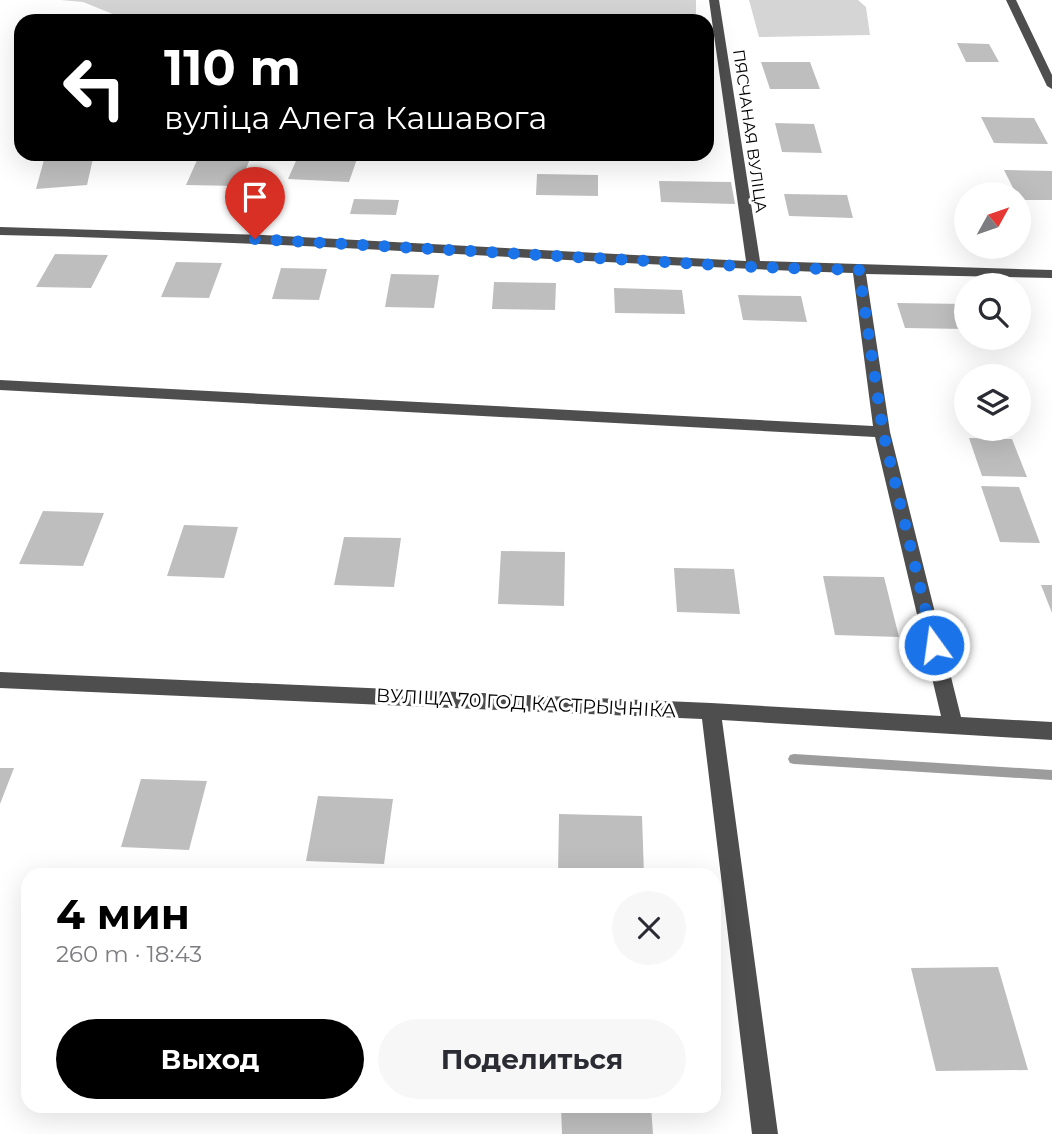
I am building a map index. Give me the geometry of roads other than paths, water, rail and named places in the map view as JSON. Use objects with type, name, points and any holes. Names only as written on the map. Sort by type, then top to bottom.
[{"type":"street","name":"ПЯСЧАНАЯ ВУЛІЦА","points":[[714,0],[754,267]]},
{"type":"street","points":[[1011,0],[1052,86]]},
{"type":"street","points":[[0,231],[144,232],[754,267],[1052,274]]},
{"type":"street","points":[[859,270],[883,432],[953,725]]},
{"type":"street","points":[[0,385],[883,432]]},
{"type":"street","name":"ВУЛІЦА 70 ГОД КАСТРЫЧНІКА","points":[[0,680],[711,711],[1052,731]]},
{"type":"street","points":[[711,711],[765,1134]]},
{"type":"waterway","points":[[794,759],[1052,775]]}]
